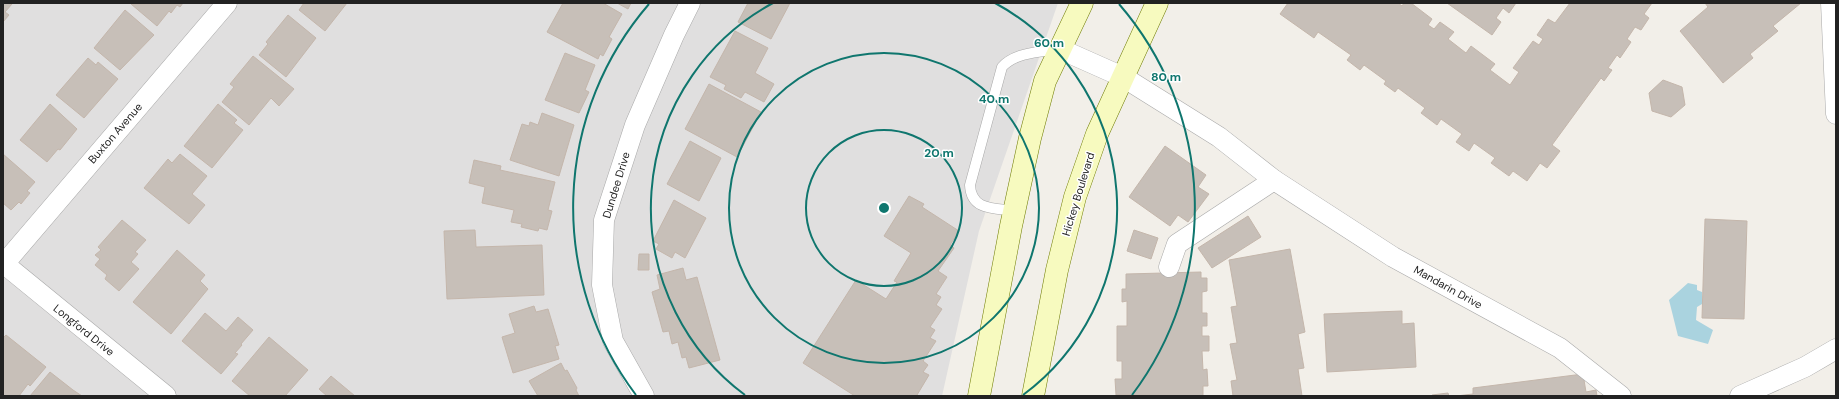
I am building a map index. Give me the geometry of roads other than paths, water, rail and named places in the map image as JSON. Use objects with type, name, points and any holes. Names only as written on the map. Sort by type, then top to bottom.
[{"type":"main road","points":[[979,396],[1030,138],[1045,81],[1082,3]]},
{"type":"main road","name":"Hickey Boulevard","points":[[1033,396],[1057,270],[1075,197],[1097,134],[1157,3]]},
{"type":"street","name":"Buxton Avenue","points":[[3,263],[227,3]]},
{"type":"street","name":"Dundee Drive","points":[[644,396],[613,341],[602,285],[604,220],[635,125],[674,35],[690,3]]},
{"type":"street","points":[[1831,3],[1836,114]]},
{"type":"street","name":"Mandarin Drive","points":[[1060,49],[1123,77],[1219,137],[1274,180],[1393,257],[1560,348],[1621,396]]},
{"type":"street","points":[[1169,267],[1177,244],[1274,180]]},
{"type":"street","name":"Longford Drive","points":[[3,263],[166,396]]},
{"type":"street","points":[[1740,396],[1805,367],[1836,349]]},
{"type":"lane","points":[[1015,211],[986,208],[975,201],[971,193],[970,185],[1002,67],[1007,62],[1028,54],[1060,49]]},
{"type":"water","points":[[1688,283],[1697,285],[1697,290],[1702,292],[1702,304],[1697,307],[1696,320],[1713,330],[1708,344],[1678,336],[1669,300]]}]
